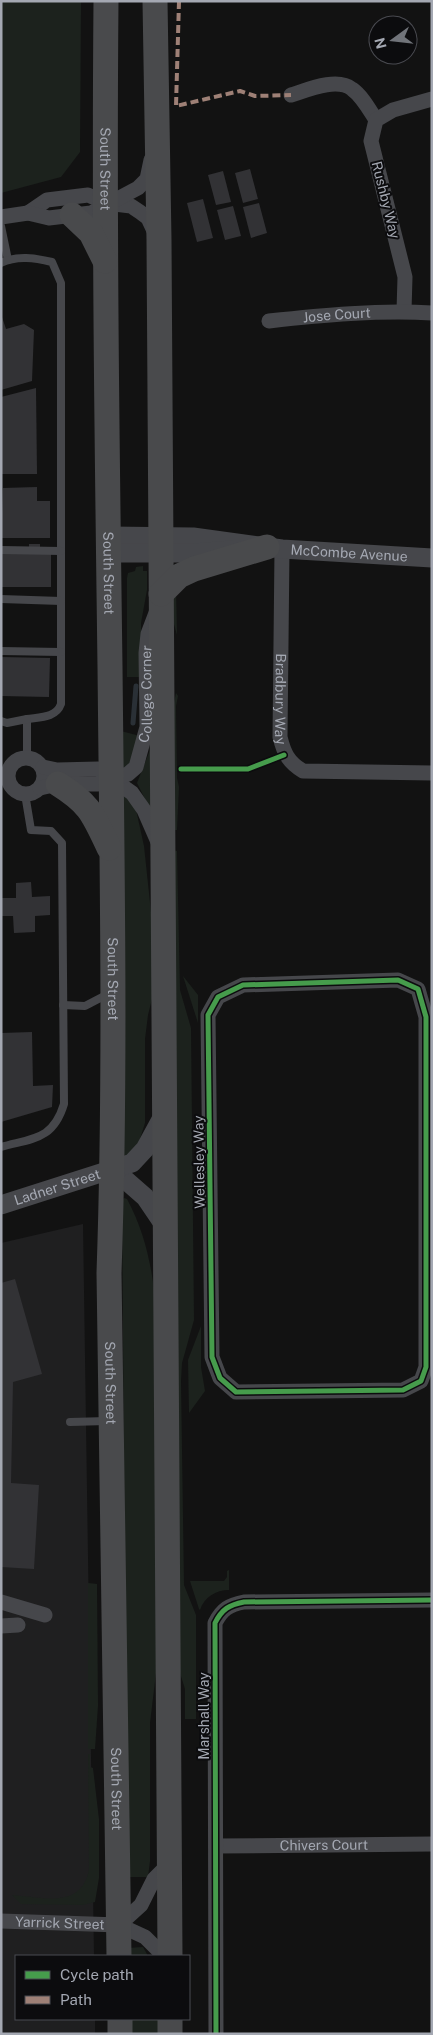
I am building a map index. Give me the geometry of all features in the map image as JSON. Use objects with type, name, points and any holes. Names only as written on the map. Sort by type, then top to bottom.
[{"type":"highway","name":"South Street","points":[[106,1],[106,263],[113,858],[112,1170],[109,1273],[119,1955]]},
{"type":"highway","points":[[155,1],[159,240],[170,1955]]},
{"type":"highway","points":[[72,215],[91,233],[106,263]]},
{"type":"highway","points":[[161,594],[180,576],[194,569],[274,548]]},
{"type":"highway","points":[[47,780],[78,797],[89,808],[113,858]]},
{"type":"highway","points":[[120,2020],[120,2034]]},
{"type":"highway","points":[[170,2020],[170,2034]]},
{"type":"street","points":[[291,95],[312,88],[338,85],[350,87],[376,120],[393,110],[432,99]]},
{"type":"street","name":"Rushby Way","points":[[376,120],[371,141],[405,277],[404,311]]},
{"type":"street","points":[[1,217],[28,213],[49,218],[91,213],[106,203],[130,195],[146,179],[157,131]]},
{"type":"street","points":[[28,213],[47,200],[88,195],[106,203],[130,206],[140,212],[148,218],[159,240]]},
{"type":"street","points":[[404,311],[432,313]]},
{"type":"street","name":"Jose Court","points":[[269,321],[316,316],[404,311]]},
{"type":"street","name":"McCombe Avenue","points":[[109,544],[160,544],[193,537],[274,548],[432,558]]},
{"type":"street","name":"Bradbury Way","points":[[274,548],[280,737],[284,755],[293,766],[302,771],[432,773]]},
{"type":"street","name":"College Corner","points":[[47,780],[97,784],[132,771],[142,750],[147,727],[147,641],[161,594]]},
{"type":"street","points":[[47,780],[39,762],[27,757],[17,760],[5,777],[14,790],[25,794],[47,780],[57,770],[98,768],[132,793],[144,810],[158,842],[163,889]]},
{"type":"street","name":"Wellesley Way","points":[[398,980],[418,989],[426,1017],[429,1212],[426,1367],[421,1381],[404,1390],[236,1392],[220,1378],[212,1357],[208,1015],[218,997],[243,985],[398,980]]},
{"type":"street","name":"Ladner Street","points":[[3,1202],[132,1163],[145,1150],[164,1113]]},
{"type":"street","name":"Ladner Street","points":[[112,1170],[145,1197],[164,1225]]},
{"type":"street","name":"Marshall Way","points":[[216,2034],[215,1623],[225,1609],[244,1602],[432,1600]]},
{"type":"street","points":[[1,1602],[45,1615]]},
{"type":"street","points":[[1,1626],[18,1625]]},
{"type":"street","name":"Chivers Court","points":[[216,1846],[432,1844]]},
{"type":"street","name":"Yarrick Street","points":[[118,1925],[141,1905],[154,1878],[169,1864]]},
{"type":"street","name":"Yarrick Street","points":[[1,1921],[118,1925],[146,1937],[163,1955]]},
{"type":"lane","points":[[1,226],[5,261],[34,257],[52,262],[61,283],[61,704],[54,714],[7,723],[1,720]]},
{"type":"lane","points":[[1,550],[61,551]]},
{"type":"lane","points":[[1,599],[61,601]]},
{"type":"lane","points":[[1,651],[61,652]]},
{"type":"lane","points":[[27,719],[27,757]]},
{"type":"lane","points":[[1,1147],[45,1135],[59,1120],[64,1104],[62,843],[51,832],[31,830],[25,794]]},
{"type":"lane","points":[[63,1005],[86,1006],[112,992]]},
{"type":"lane","points":[[70,1422],[111,1421]]},
{"type":"shaded area","points":[[1,1],[81,1],[80,152],[61,177],[1,193]]},
{"type":"shaded area","points":[[143,566],[143,571],[147,571],[147,590],[141,623],[142,677],[127,677],[127,578],[128,573],[135,571],[136,567]]},
{"type":"shaded area","points":[[176,588],[177,633],[177,635],[170,610]]},
{"type":"shaded area","points":[[176,693],[178,696],[176,706],[177,778],[179,787],[177,830],[171,830],[171,717]]},
{"type":"shaded area","points":[[121,731],[140,736],[133,762],[125,771],[120,764]]},
{"type":"shaded area","points":[[150,750],[152,813],[137,783]]},
{"type":"shaded area","points":[[123,795],[135,805],[144,846],[151,912],[154,991],[145,1039],[145,1123],[139,1142],[129,1156],[123,1156]]},
{"type":"shaded area","points":[[172,850],[177,851],[180,990],[191,1028],[194,1320],[182,1363],[181,1381],[184,1585],[196,1615],[196,1719],[185,1719],[185,1689],[180,1673]]},
{"type":"shaded area","points":[[183,976],[198,995],[198,1023]]},
{"type":"shaded area","points":[[124,1198],[127,1199],[140,1227],[148,1257],[154,1288],[156,1319],[156,1673],[150,1723],[150,1861],[148,1877],[127,1877],[122,1201]]},
{"type":"shaded area","points":[[83,1224],[94,1955],[15,1955],[15,2020],[95,2020],[95,2034],[1,2034],[1,1243]]},
{"type":"shaded area","points":[[201,1326],[201,1367],[205,1391],[189,1413],[188,1360]]},
{"type":"shaded area","points":[[229,1570],[229,1590],[211,1595],[204,1601],[200,1610],[190,1581],[224,1581]]},
{"type":"shaded area","points":[[88,1583],[97,1584],[98,1706],[95,1749],[88,1749]]},
{"type":"shaded area","points":[[88,1754],[90,1754],[90,1767],[93,1768],[99,1819],[99,1878],[95,1902],[83,1905],[21,1904],[12,1895],[59,1898],[69,1896],[78,1891],[85,1882],[89,1869]]},
{"type":"shaded area","points":[[143,1947],[147,1955],[128,1955],[127,1948]]},
{"type":"shaded area","points":[[130,2020],[160,2020],[160,2034],[130,2034]]},
{"type":"building","points":[[250,169],[258,199],[243,203],[235,173]]},
{"type":"building","points":[[223,171],[231,202],[216,205],[208,175]]},
{"type":"building","points":[[203,199],[213,238],[197,242],[187,203]]},
{"type":"building","points":[[259,203],[267,233],[251,238],[243,207]]},
{"type":"building","points":[[233,206],[241,236],[225,240],[217,210]]},
{"type":"building","points":[[1,314],[6,329],[24,324],[34,330],[32,381],[1,390]]},
{"type":"building","points":[[36,388],[37,474],[1,474],[1,397]]},
{"type":"building","points":[[37,487],[37,501],[50,501],[50,538],[1,538],[3,488]]},
{"type":"building","points":[[29,544],[40,544],[40,553],[51,553],[51,587],[1,587],[1,554],[29,554]]},
{"type":"building","points":[[1,657],[50,658],[49,697],[1,696]]},
{"type":"building","points":[[31,882],[32,897],[50,896],[50,915],[35,916],[35,932],[14,933],[13,916],[1,916],[1,898],[16,898],[16,883]]},
{"type":"building","points":[[32,1032],[33,1086],[53,1085],[52,1107],[1,1122],[1,1033]]},
{"type":"building","points":[[15,1279],[42,1374],[13,1382],[11,1483],[39,1485],[34,1569],[1,1567],[1,1283]]},
{"type":"waterway","points":[[133,723],[136,686]]},
{"type":"marked path","points":[[179,1],[176,106],[240,91],[255,96],[291,95]]},
{"type":"cycle path","points":[[181,769],[248,769],[284,755]]},
{"type":"cycle path","points":[[398,980],[418,989],[426,1017],[426,1367],[421,1381],[403,1390],[236,1392],[220,1378],[212,1357],[208,1015],[218,997],[243,985],[398,980]]},
{"type":"cycle path","points":[[216,2034],[215,1623],[226,1608],[244,1602],[432,1600]]}]
